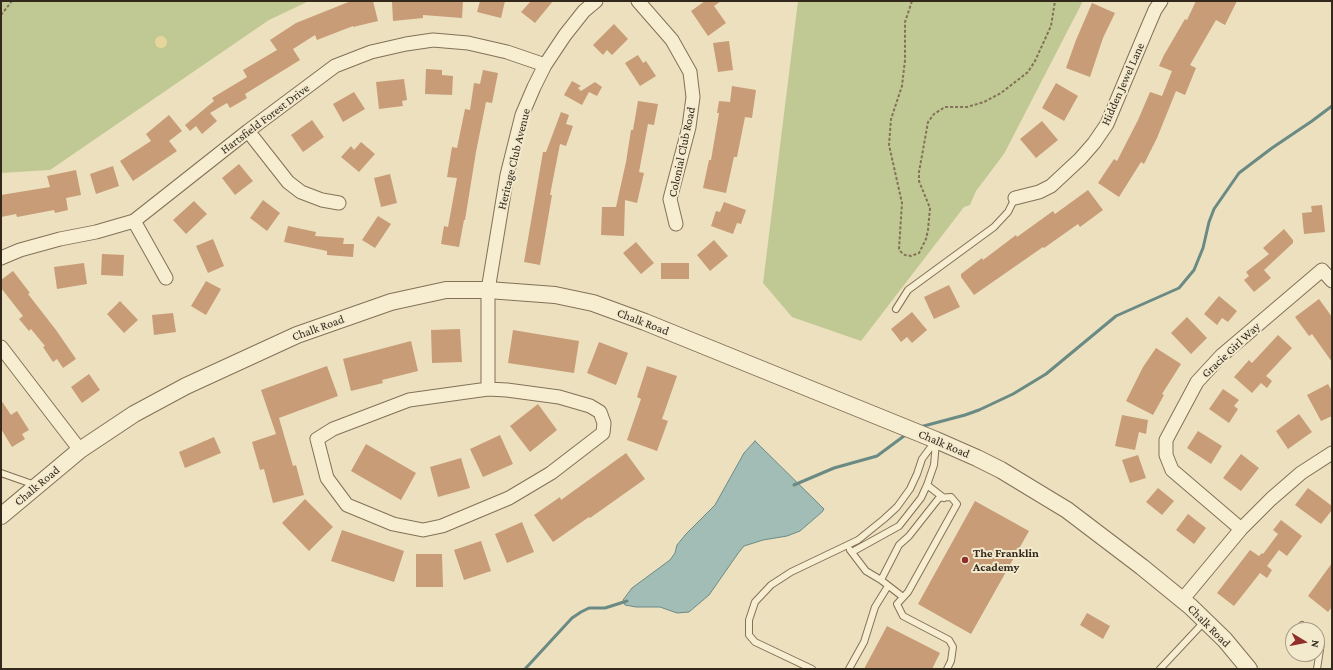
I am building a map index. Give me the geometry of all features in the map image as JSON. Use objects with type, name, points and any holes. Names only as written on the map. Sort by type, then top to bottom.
[{"type":"street","name":"Heritage Club Avenue","points":[[488,390],[488,290],[507,175],[522,115],[545,65],[584,11],[596,1]]},
{"type":"street","name":"Colonial Club Road","points":[[638,1],[672,40],[690,72],[693,96],[689,127],[670,199],[676,224]]},
{"type":"street","name":"Hidden Jewel Lane","points":[[1015,198],[1039,192],[1051,186],[1080,159],[1094,143],[1107,124],[1155,10],[1162,1]]},
{"type":"street","name":"Hartsfield Forest Drive","points":[[1,258],[26,248],[96,232],[134,221],[248,131],[335,66],[371,52],[406,44],[433,40],[468,43],[506,52],[545,65]]},
{"type":"street","points":[[248,131],[288,182],[301,192],[322,200],[339,203]]},
{"type":"street","points":[[134,221],[166,278]]},
{"type":"street","name":"Gracie Girl Way","points":[[1241,529],[1172,470],[1166,455],[1166,440],[1197,382],[1221,356],[1322,270],[1332,281]]},
{"type":"street","name":"Chalk Road","points":[[1,516],[80,450],[134,414],[186,386],[297,335],[391,302],[446,290],[488,290],[555,295],[593,303],[652,325],[936,440],[1001,470],[1067,510],[1102,535],[1182,600],[1225,640],[1249,669]]},
{"type":"street","points":[[1,346],[80,450]]},
{"type":"street","points":[[488,390],[507,390],[559,397],[590,406],[600,412],[604,422],[603,433],[551,473],[509,498],[442,526],[423,530],[394,524],[347,505],[327,478],[317,439],[334,429],[409,400],[488,390]]},
{"type":"street","points":[[1182,600],[1241,529],[1271,499],[1301,473],[1332,452]]},
{"type":"lane","points":[[896,309],[908,290],[994,227],[1008,212],[1015,198]]},
{"type":"lane","points":[[852,552],[898,526],[921,498],[934,465],[936,440]]},
{"type":"lane","points":[[812,669],[755,642],[749,635],[749,620],[755,602],[771,585],[791,572],[858,540],[897,507],[910,488],[922,460],[936,440]]},
{"type":"lane","points":[[1,473],[37,486]]},
{"type":"lane","points":[[927,485],[944,498]]},
{"type":"lane","points":[[881,580],[899,545],[909,536],[939,498],[951,497],[957,504],[908,592],[896,604],[903,616],[949,640],[953,647],[951,661],[947,669]]},
{"type":"lane","points":[[846,546],[866,572],[881,580],[903,597]]},
{"type":"lane","points":[[849,669],[864,642],[875,607],[888,586]]},
{"type":"lane","points":[[1160,669],[1205,621]]},
{"type":"path","points":[[1,15],[12,1]]},
{"type":"path","points":[[912,1],[905,22],[905,60],[902,86],[890,119],[889,145],[902,203],[899,249],[905,255],[911,256],[919,253],[926,239],[928,230],[930,208],[919,181],[918,172],[928,122],[934,114],[945,107],[967,107],[984,102],[1001,92],[1028,72],[1035,61],[1051,26],[1055,1]]},
{"type":"green space","points":[[1,1],[309,1],[269,20],[50,170],[1,173]]},
{"type":"green space","points":[[798,1],[1083,1],[1004,154],[976,191],[970,205],[964,207],[861,341],[792,317],[763,283]]},
{"type":"sand","points":[[159,36],[163,36],[167,42],[163,48],[159,48],[155,44],[155,40]]},
{"type":"water","points":[[755,441],[824,509],[822,512],[800,531],[787,536],[763,540],[744,546],[709,595],[689,612],[677,613],[660,607],[636,607],[625,605],[623,600],[632,588],[670,560],[675,553],[677,545],[686,534],[715,505],[744,453]]},
{"type":"building","points":[[351,1],[373,1],[378,21],[353,26],[317,40],[315,35],[293,49],[300,60],[245,94],[247,98],[230,108],[227,103],[210,113],[217,121],[202,134],[196,126],[190,131],[185,125],[214,101],[212,98],[247,77],[243,70],[277,50],[270,40],[296,23]]},
{"type":"building","points":[[463,1],[462,18],[423,15],[423,18],[393,21],[392,2]]},
{"type":"building","points":[[480,1],[505,1],[501,18],[477,12]]},
{"type":"building","points":[[531,1],[553,1],[535,23],[521,12]]},
{"type":"building","points":[[705,1],[721,1],[714,6],[726,23],[708,36],[691,11]]},
{"type":"building","points":[[1196,1],[1237,1],[1225,25],[1216,20],[1190,65],[1196,68],[1185,95],[1176,91],[1157,138],[1144,164],[1141,162],[1119,197],[1098,183],[1114,159],[1117,161],[1138,120],[1150,92],[1162,96],[1172,71],[1159,66],[1185,19],[1187,20]]},
{"type":"building","points":[[1092,3],[1115,13],[1103,38],[1090,77],[1066,68]]},
{"type":"building","points":[[614,24],[628,39],[612,55],[607,50],[603,55],[593,45]]},
{"type":"building","points":[[729,41],[733,70],[718,72],[713,43]]},
{"type":"building","points":[[638,55],[643,63],[646,61],[656,76],[640,86],[625,63]]},
{"type":"building","points":[[426,69],[442,70],[442,75],[453,76],[452,95],[425,94]]},
{"type":"building","points":[[483,70],[498,73],[492,103],[486,102],[459,247],[441,244],[444,226],[448,227],[457,178],[447,177],[452,147],[457,148],[465,109],[470,110],[474,83],[480,84]]},
{"type":"building","points":[[404,79],[407,100],[402,101],[403,106],[379,109],[376,82]]},
{"type":"building","points":[[572,81],[581,86],[578,88],[581,91],[595,82],[602,87],[597,96],[589,92],[582,105],[564,95]]},
{"type":"building","points":[[1056,83],[1078,96],[1064,121],[1042,108]]},
{"type":"building","points":[[732,86],[756,90],[752,118],[745,117],[737,157],[734,157],[726,193],[703,188],[709,160],[711,160],[719,113],[717,113],[719,101],[730,102]]},
{"type":"building","points":[[354,92],[365,109],[343,122],[333,104]]},
{"type":"building","points":[[638,101],[658,104],[654,125],[648,124],[639,172],[644,173],[637,203],[625,200],[624,236],[601,235],[602,207],[616,207]]},
{"type":"building","points":[[561,112],[569,115],[566,124],[573,126],[566,146],[560,144],[550,195],[552,195],[540,265],[524,262],[543,152],[546,152]]},
{"type":"building","points":[[169,115],[182,131],[169,141],[177,151],[133,181],[120,161],[151,141],[146,134]]},
{"type":"building","points":[[312,120],[324,137],[303,152],[291,135]]},
{"type":"building","points":[[1042,121],[1058,140],[1036,158],[1020,139]]},
{"type":"building","points":[[361,142],[375,154],[359,172],[341,157],[351,146],[354,150]]},
{"type":"building","points":[[239,164],[253,181],[235,195],[222,178]]},
{"type":"building","points":[[113,166],[119,186],[96,194],[90,174]]},
{"type":"building","points":[[76,170],[81,195],[66,198],[68,210],[55,213],[54,210],[17,217],[16,214],[1,217],[1,195],[50,187],[47,176]]},
{"type":"building","points":[[390,174],[397,203],[381,207],[374,178]]},
{"type":"building","points":[[1088,190],[1103,210],[1080,227],[1078,224],[1044,248],[1043,247],[974,295],[961,277],[961,274],[982,258],[983,260],[1016,235],[1017,237],[1053,211],[1055,214]]},
{"type":"building","points":[[263,200],[280,213],[267,231],[250,218]]},
{"type":"building","points":[[194,201],[207,214],[186,234],[173,220]]},
{"type":"building","points":[[724,202],[746,210],[741,224],[737,223],[733,234],[711,226],[716,211],[720,212]]},
{"type":"building","points":[[1322,205],[1325,232],[1304,234],[1302,213],[1312,212],[1311,206]]},
{"type":"building","points":[[378,216],[391,224],[375,248],[362,240]]},
{"type":"building","points":[[288,226],[316,232],[315,236],[344,238],[343,244],[354,244],[353,257],[327,255],[327,251],[284,242]]},
{"type":"building","points":[[1284,229],[1293,240],[1293,243],[1264,270],[1271,278],[1254,292],[1244,280],[1249,276],[1246,272],[1269,254],[1263,248]]},
{"type":"building","points":[[213,239],[224,266],[208,273],[196,246]]},
{"type":"building","points":[[714,240],[728,256],[710,271],[697,255]]},
{"type":"building","points":[[636,242],[654,263],[641,274],[623,253]]},
{"type":"building","points":[[102,254],[124,255],[123,276],[101,275]]},
{"type":"building","points":[[84,263],[87,284],[57,289],[54,267]]},
{"type":"building","points":[[661,263],[689,263],[689,279],[661,279]]},
{"type":"building","points":[[13,271],[76,359],[63,368],[57,359],[53,362],[43,347],[45,346],[31,329],[29,331],[19,319],[23,316],[1,288],[1,280]]},
{"type":"building","points":[[206,281],[221,289],[206,315],[191,306]]},
{"type":"building","points":[[949,285],[960,307],[934,319],[924,297]]},
{"type":"building","points":[[1219,296],[1237,311],[1228,322],[1222,318],[1217,325],[1204,314]]},
{"type":"building","points":[[1319,299],[1332,317],[1332,362],[1312,334],[1309,336],[1295,317]]},
{"type":"building","points":[[120,301],[138,320],[124,333],[107,314]]},
{"type":"building","points":[[912,312],[927,330],[912,343],[907,337],[901,342],[891,329]]},
{"type":"building","points":[[173,313],[176,332],[154,335],[152,315]]},
{"type":"building","points":[[1187,317],[1207,338],[1191,354],[1171,333]]},
{"type":"building","points":[[460,329],[462,362],[432,363],[431,330]]},
{"type":"building","points":[[513,330],[579,341],[574,373],[508,363]]},
{"type":"building","points":[[1278,335],[1292,348],[1266,376],[1272,381],[1267,388],[1261,383],[1252,393],[1234,377],[1249,360],[1252,363]]},
{"type":"building","points":[[411,341],[418,371],[382,380],[383,383],[351,391],[343,359]]},
{"type":"building","points":[[599,342],[628,353],[616,385],[587,373]]},
{"type":"building","points":[[1156,348],[1181,364],[1162,394],[1164,395],[1153,415],[1126,401],[1143,367]]},
{"type":"building","points":[[327,366],[338,396],[279,418],[293,466],[296,465],[304,495],[273,503],[264,469],[260,470],[252,442],[276,434],[261,390]]},
{"type":"building","points":[[647,366],[677,376],[662,419],[668,421],[657,451],[627,440],[641,399],[637,397]]},
{"type":"building","points":[[89,374],[100,390],[82,403],[71,387]]},
{"type":"building","points":[[1328,384],[1332,391],[1332,416],[1321,421],[1307,395]]},
{"type":"building","points":[[1223,389],[1239,400],[1234,406],[1238,409],[1229,423],[1209,409]]},
{"type":"building","points":[[1,400],[11,415],[17,411],[29,430],[22,434],[25,439],[12,447],[1,429]]},
{"type":"building","points":[[538,404],[557,430],[530,452],[510,426]]},
{"type":"building","points":[[1299,414],[1312,432],[1288,449],[1276,431]]},
{"type":"building","points":[[1122,415],[1148,420],[1146,434],[1139,432],[1135,450],[1115,446]]},
{"type":"building","points":[[1198,431],[1222,446],[1211,464],[1187,448]]},
{"type":"building","points":[[500,435],[513,464],[483,477],[470,449]]},
{"type":"building","points":[[214,437],[221,453],[185,468],[179,452]]},
{"type":"building","points":[[366,444],[416,473],[401,500],[351,471]]},
{"type":"building","points":[[626,453],[645,479],[553,542],[534,515],[560,497],[561,500]]},
{"type":"building","points":[[1241,454],[1259,468],[1241,491],[1223,478]]},
{"type":"building","points":[[1138,455],[1146,478],[1130,483],[1122,460]]},
{"type":"building","points":[[461,458],[470,488],[438,497],[430,467]]},
{"type":"building","points":[[1158,488],[1174,501],[1162,515],[1146,502]]},
{"type":"building","points":[[1308,488],[1332,506],[1332,510],[1321,524],[1295,505]]},
{"type":"building","points":[[305,499],[333,527],[309,551],[282,523]]},
{"type":"building","points":[[975,501],[1029,531],[971,634],[918,604]]},
{"type":"building","points":[[1188,514],[1206,528],[1194,544],[1176,530]]},
{"type":"building","points":[[1281,520],[1302,536],[1287,556],[1279,550],[1267,566],[1272,570],[1267,578],[1260,573],[1234,606],[1217,593],[1250,550],[1259,556],[1262,553],[1263,554],[1278,534],[1273,530]]},
{"type":"building","points":[[522,522],[534,552],[507,563],[495,534]]},
{"type":"building","points":[[342,530],[404,551],[394,582],[331,561]]},
{"type":"building","points":[[481,541],[491,571],[464,580],[454,550]]},
{"type":"building","points":[[416,554],[442,554],[443,587],[416,587]]},
{"type":"building","points":[[1332,563],[1332,607],[1328,612],[1308,596]]},
{"type":"building","points":[[1087,613],[1110,626],[1103,639],[1080,625]]},
{"type":"building","points":[[887,626],[940,653],[932,669],[864,669]]},
{"type":"waterway","points":[[920,427],[965,415],[1013,394],[1046,374],[1116,316],[1179,288],[1194,270],[1203,248],[1209,222],[1214,209],[1239,173],[1332,106]]},
{"type":"waterway","points":[[794,485],[834,468],[877,456],[908,433]]},
{"type":"waterway","points":[[525,669],[572,618],[589,608],[605,608],[627,601]]},
{"type":"place","name":"The Franklin Academy","points":[[965,560]]}]
